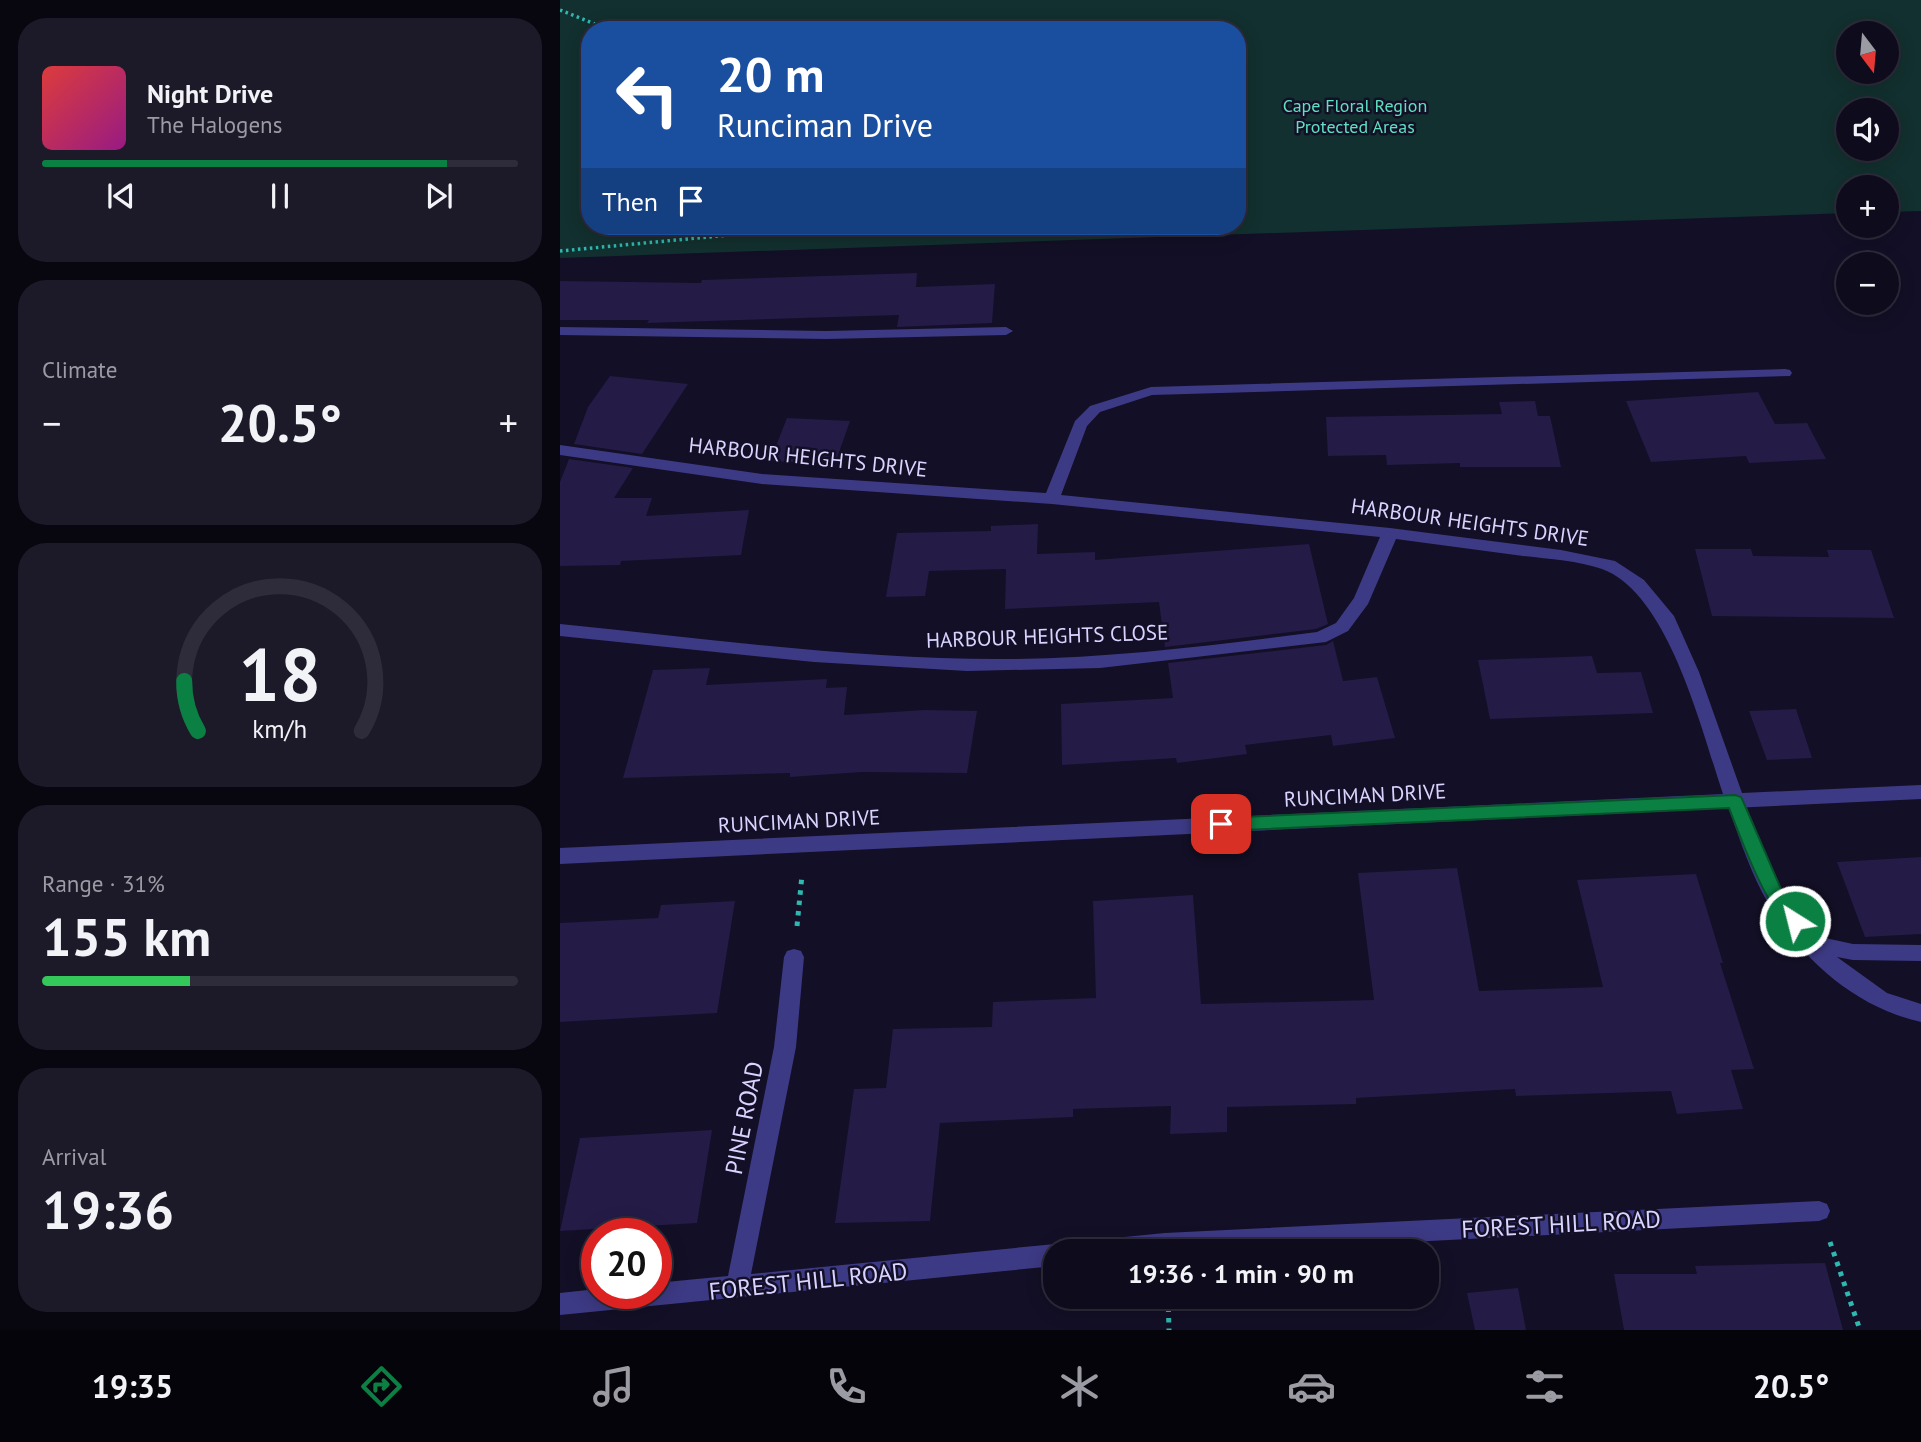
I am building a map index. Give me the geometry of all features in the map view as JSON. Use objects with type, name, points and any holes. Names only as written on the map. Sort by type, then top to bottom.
[{"type":"street","points":[[560,331],[826,335],[1006,331]]},
{"type":"street","points":[[1052,499],[1080,424],[1095,409],[1151,391],[1785,373]]},
{"type":"street","name":"HARBOUR HEIGHTS DRIVE","points":[[560,450],[762,479],[1052,499],[1390,533],[1562,555],[1609,565],[1638,584],[1665,616],[1690,672],[1735,801],[1777,900],[1812,943],[1852,984],[1905,1011],[1921,1013]]},
{"type":"street","name":"HARBOUR HEIGHTS CLOSE","points":[[560,630],[825,658],[969,665],[1136,660],[1320,638],[1342,627],[1362,600],[1390,533]]},
{"type":"street","name":"RUNCIMAN DRIVE","points":[[560,856],[1921,792]]},
{"type":"street","points":[[1812,943],[1853,952],[1921,953]]},
{"type":"street","name":"PINE ROAD","points":[[737,1288],[785,1047],[794,957]]},
{"type":"street","name":"FOREST HILL ROAD","points":[[1265,1239],[1819,1211]]},
{"type":"street","name":"FOREST HILL ROAD","points":[[560,1304],[1043,1256]]},
{"type":"path","points":[[560,10],[588,21]]},
{"type":"path","points":[[560,251],[730,235]]},
{"type":"path","points":[[1819,1211],[1860,1330]]},
{"type":"path","points":[[1168,1309],[1169,1330]]},
{"type":"green space","name":"Cape Floral Region Protected Areas","points":[[560,0],[1921,0],[1921,211],[1899,212],[1899,175],[1836,175],[1836,213],[1246,234],[1246,21],[581,21],[581,235],[1218,235],[560,258]]},
{"type":"building","points":[[917,273],[916,287],[995,284],[992,323],[897,327],[899,315],[647,323],[649,320],[560,320],[560,281],[701,283],[702,280]]},
{"type":"building","points":[[610,376],[688,384],[642,454],[574,444],[588,407]]},
{"type":"building","points":[[1758,392],[1775,424],[1807,423],[1826,459],[1749,463],[1746,456],[1651,462],[1626,401]]},
{"type":"building","points":[[1535,401],[1538,416],[1550,416],[1561,467],[1460,467],[1460,463],[1387,465],[1386,455],[1328,456],[1326,417],[1502,414],[1499,402]]},
{"type":"building","points":[[787,418],[850,421],[835,464],[770,461]]},
{"type":"building","points":[[569,459],[633,468],[614,498],[652,498],[646,516],[749,510],[741,555],[621,561],[620,565],[560,566],[560,482]]},
{"type":"building","points":[[1038,524],[1037,554],[1095,552],[1095,560],[1309,544],[1328,624],[1316,629],[1165,647],[1159,602],[1005,609],[1006,569],[929,571],[925,596],[886,597],[897,533],[991,531],[991,526]]},
{"type":"building","points":[[1695,549],[1751,549],[1753,556],[1829,557],[1827,550],[1871,550],[1894,618],[1712,616]]},
{"type":"building","points":[[1333,641],[1343,681],[1377,677],[1395,738],[1333,746],[1331,735],[1245,745],[1247,754],[1177,763],[1176,758],[1062,765],[1061,704],[1173,698],[1168,663],[1326,645]]},
{"type":"building","points":[[1592,656],[1597,673],[1641,672],[1653,713],[1490,719],[1478,660]]},
{"type":"building","points":[[710,668],[706,685],[827,679],[826,688],[847,687],[844,715],[925,710],[977,711],[967,773],[862,772],[790,777],[790,773],[623,778],[653,670]]},
{"type":"building","points":[[1796,709],[1812,758],[1767,760],[1749,711]]},
{"type":"building","points":[[1921,857],[1921,934],[1865,937],[1837,862]]},
{"type":"building","points":[[1457,868],[1479,991],[1603,987],[1577,880],[1696,874],[1723,963],[1720,963],[1754,1069],[1731,1070],[1743,1109],[1677,1114],[1671,1091],[1516,1096],[1515,1089],[1356,1098],[1356,1104],[1227,1107],[1227,1132],[1170,1134],[1171,1106],[1073,1109],[1073,1117],[940,1123],[930,1221],[835,1223],[854,1089],[886,1088],[893,1029],[992,1027],[993,1002],[1096,998],[1093,901],[1193,895],[1201,1004],[1374,1000],[1358,873]]},
{"type":"building","points":[[735,901],[717,1013],[560,1022],[560,923],[658,918],[661,905]]},
{"type":"building","points":[[712,1130],[697,1223],[672,1224],[672,1218],[581,1218],[581,1230],[560,1231],[580,1138]]},
{"type":"building","points":[[1825,1263],[1843,1330],[1624,1330],[1614,1274],[1697,1274],[1695,1266]]},
{"type":"building","points":[[1518,1288],[1526,1330],[1475,1330],[1467,1293]]},
{"type":"route","points":[[1221,824],[1735,801],[1777,900],[1795,921]]}]
